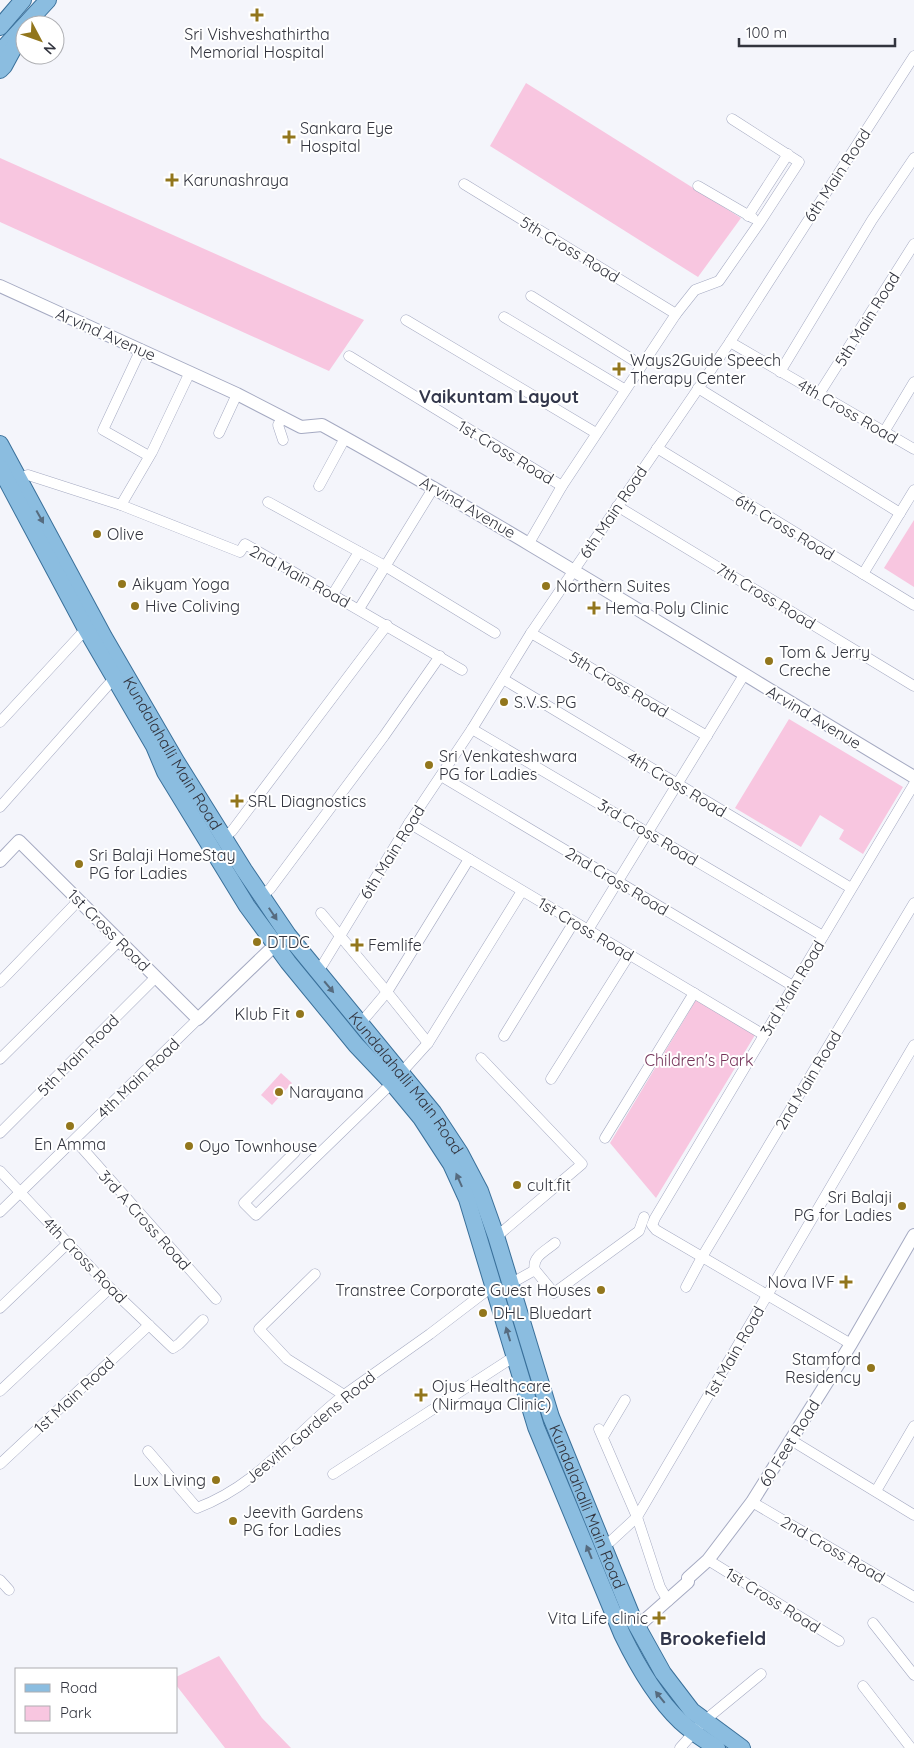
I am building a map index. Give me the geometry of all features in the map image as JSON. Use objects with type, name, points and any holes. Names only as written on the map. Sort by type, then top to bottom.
[{"type":"main road","points":[[0,27],[6,17],[24,0]]},
{"type":"main road","points":[[34,15],[48,0]]},
{"type":"main road","points":[[0,52],[15,36]]},
{"type":"main road","points":[[0,70],[15,48]]},
{"type":"main road","name":"Kundalahalli Main Road","points":[[0,444],[104,637],[176,761],[261,896],[288,935],[360,1024],[451,1164],[467,1199],[536,1427],[629,1648],[652,1687],[679,1720],[699,1727],[742,1748]]},
{"type":"main road","name":"Kundalahalli Main Road","points":[[0,468],[86,629],[154,746],[165,772],[247,906],[275,946],[356,1045],[433,1112],[460,1153],[480,1191],[496,1236],[551,1417],[635,1623],[663,1673],[692,1711],[699,1727],[717,1748]]},
{"type":"street","name":"6th Main Road","points":[[316,971],[323,964],[409,823],[472,729],[531,633],[730,342],[914,56]]},
{"type":"street","points":[[529,543],[596,433],[676,314],[695,290],[719,281],[799,162],[732,119]]},
{"type":"street","points":[[748,216],[788,154]]},
{"type":"street","points":[[780,372],[872,220],[914,158]]},
{"type":"street","name":"5th Cross Road","points":[[464,184],[676,314]]},
{"type":"street","points":[[698,186],[760,222]]},
{"type":"street","name":"5th Main Road","points":[[819,394],[914,244]]},
{"type":"street","name":"Arvind Avenue","points":[[0,286],[141,349],[237,394],[301,427],[322,425],[434,487],[529,543],[914,777]]},
{"type":"street","points":[[531,296],[641,365]]},
{"type":"street","points":[[504,317],[624,390]]},
{"type":"street","points":[[406,320],[596,433]]},
{"type":"street","name":"4th Cross Road","points":[[730,342],[914,449]]},
{"type":"street","points":[[141,349],[103,430],[149,456]]},
{"type":"street","name":"1st Cross Road","points":[[349,356],[562,486]]},
{"type":"street","points":[[121,505],[149,456],[190,372]]},
{"type":"street","points":[[884,432],[914,382]]},
{"type":"street","points":[[698,388],[900,513]]},
{"type":"street","points":[[219,433],[237,394]]},
{"type":"street","points":[[283,417],[278,425],[283,440]]},
{"type":"street","points":[[319,486],[345,438]]},
{"type":"street","name":"6th Cross Road","points":[[657,448],[914,605]]},
{"type":"street","name":"2nd Main Road","points":[[19,478],[28,475],[121,505],[240,552],[245,544],[462,670]]},
{"type":"street","points":[[358,609],[434,487]]},
{"type":"street","points":[[863,574],[914,490]]},
{"type":"street","points":[[268,502],[385,566],[496,633]]},
{"type":"street","name":"7th Cross Road","points":[[617,506],[914,686]]},
{"type":"street","points":[[333,594],[359,552]]},
{"type":"street","points":[[224,837],[232,832],[387,625]]},
{"type":"street","points":[[0,722],[86,629]]},
{"type":"street","name":"5th Cross Road","points":[[531,633],[707,736]]},
{"type":"street","points":[[261,896],[270,889],[378,744],[440,656]]},
{"type":"street","points":[[588,930],[744,675]]},
{"type":"street","points":[[0,807],[115,679]]},
{"type":"street","name":"4th Cross Road","points":[[503,679],[851,888]]},
{"type":"street","name":"3rd Cross Road","points":[[472,729],[823,936]]},
{"type":"street","name":"2nd Cross Road","points":[[441,776],[793,986]]},
{"type":"street","name":"3rd Main Road","points":[[702,1257],[656,1230],[652,1225],[655,1218],[914,784]]},
{"type":"street","name":"1st Cross Road","points":[[409,823],[764,1035]]},
{"type":"street","name":"1st Cross Road","points":[[0,861],[19,841],[198,1019]]},
{"type":"street","points":[[360,1024],[387,992],[469,859]]},
{"type":"street","points":[[295,1152],[244,1203],[256,1215],[396,1078],[428,1043],[522,891]]},
{"type":"street","points":[[0,982],[79,900]]},
{"type":"street","name":"2nd Main Road","points":[[686,1287],[702,1257],[914,903]]},
{"type":"street","points":[[321,913],[428,1043]]},
{"type":"street","points":[[504,1036],[574,922]]},
{"type":"street","points":[[0,1059],[119,941]]},
{"type":"street","name":"4th Main Road","points":[[0,1212],[275,946]]},
{"type":"street","points":[[551,1079],[629,955]]},
{"type":"street","name":"5th Main Road","points":[[0,1133],[156,977]]},
{"type":"street","points":[[605,1138],[694,993]]},
{"type":"street","name":"1st Main Road","points":[[603,1546],[637,1517],[914,1045]]},
{"type":"street","points":[[481,1058],[582,1164],[496,1236]]},
{"type":"street","name":"3rd A Cross Road","points":[[75,1140],[216,1299]]},
{"type":"street","name":"4th Cross Road","points":[[0,1171],[110,1288],[173,1348],[202,1320]]},
{"type":"street","points":[[555,1243],[536,1259],[534,1265],[535,1270],[554,1293],[638,1231],[644,1217]]},
{"type":"street","name":"60 Feet Road","points":[[635,1623],[666,1597],[688,1582],[688,1578],[708,1560],[752,1502],[852,1344],[914,1235]]},
{"type":"street","points":[[0,1308],[68,1243]]},
{"type":"street","points":[[702,1257],[852,1344]]},
{"type":"street","points":[[510,1284],[535,1270]]},
{"type":"street","points":[[315,1274],[259,1329],[287,1359],[344,1395]]},
{"type":"street","points":[[0,1391],[110,1288]]},
{"type":"street","name":"Jeevith Gardens Road","points":[[148,1452],[197,1508],[210,1503],[258,1474],[330,1406],[467,1305],[494,1288]]},
{"type":"street","name":"1st Main Road","points":[[0,1464],[149,1325]]},
{"type":"street","points":[[333,1474],[515,1356]]},
{"type":"street","points":[[625,1400],[601,1433],[637,1517],[666,1597]]},
{"type":"street","points":[[876,1491],[914,1426]]},
{"type":"street","points":[[791,1440],[914,1516]]},
{"type":"street","name":"2nd Cross Road","points":[[752,1502],[914,1597]]},
{"type":"street","name":"1st Cross Road","points":[[708,1560],[838,1641]]},
{"type":"street","points":[[0,1580],[9,1590]]},
{"type":"street","points":[[873,1623],[914,1675]]},
{"type":"street","points":[[680,1748],[699,1727],[761,1674]]},
{"type":"street","points":[[863,1686],[911,1748]]},
{"type":"green space","points":[[526,83],[741,218],[698,277],[490,146]]},
{"type":"green space","points":[[0,158],[364,320],[329,371],[0,222]]},
{"type":"green space","points":[[914,520],[914,587],[884,568]]},
{"type":"green space","points":[[789,719],[903,787],[863,854],[839,839],[844,830],[820,815],[801,847],[735,808]]},
{"type":"green space","name":"Children's Park","points":[[696,1000],[755,1035],[656,1198],[610,1143]]},
{"type":"green space","points":[[281,1073],[292,1083],[272,1105],[261,1095]]},
{"type":"green space","points":[[219,1656],[262,1718],[291,1748],[225,1748],[178,1688],[178,1676]]},
{"type":"place","name":"Sri Vishveshathirtha Memorial Hospital","points":[[257,15]]},
{"type":"place","name":"Sankara Eye Hospital","points":[[289,137]]},
{"type":"place","name":"Karunashraya","points":[[172,180]]},
{"type":"place","name":"Ways2Guide Speech Therapy Center","points":[[619,369]]},
{"type":"place","name":"Olive","points":[[97,534]]},
{"type":"place","name":"Aikyam Yoga","points":[[122,584]]},
{"type":"place","name":"Northern Suites","points":[[546,586]]},
{"type":"place","name":"Hive Coliving","points":[[135,606]]},
{"type":"place","name":"Hema Poly Clinic","points":[[594,608]]},
{"type":"place","name":"Tom & Jerry Creche","points":[[769,661]]},
{"type":"place","name":"S.V.S. PG","points":[[504,702]]},
{"type":"place","name":"Sri Venkateshwara PG for Ladies","points":[[429,765]]},
{"type":"place","name":"SRL Diagnostics","points":[[237,801]]},
{"type":"place","name":"Sri Balaji HomeStay PG for Ladies","points":[[79,864]]},
{"type":"place","name":"DTDC","points":[[257,942]]},
{"type":"place","name":"Femlife","points":[[357,945]]},
{"type":"place","name":"Klub Fit","points":[[300,1014]]},
{"type":"place","name":"Narayana","points":[[279,1092]]},
{"type":"place","name":"En Amma","points":[[70,1126]]},
{"type":"place","name":"Oyo Townhouse","points":[[189,1146]]},
{"type":"place","name":"cult.fit","points":[[517,1185]]},
{"type":"place","name":"Sri Balaji PG for Ladies","points":[[902,1206]]},
{"type":"place","name":"Nova IVF","points":[[846,1282]]},
{"type":"place","name":"Transtree Corporate Guest Houses","points":[[601,1290]]},
{"type":"place","name":"DHL Bluedart","points":[[483,1313]]},
{"type":"place","name":"Stamford Residency","points":[[871,1368]]},
{"type":"place","name":"Ojus Healthcare (Nirmaya Clinic)","points":[[421,1395]]},
{"type":"place","name":"Lux Living","points":[[216,1480]]},
{"type":"place","name":"Jeevith Gardens PG for Ladies","points":[[233,1521]]},
{"type":"place","name":"Vita Life clinic","points":[[659,1618]]},
{"type":"district","name":"Vaikuntam Layout","points":[[499,396]]},
{"type":"district","name":"Brookefield","points":[[713,1638]]}]
